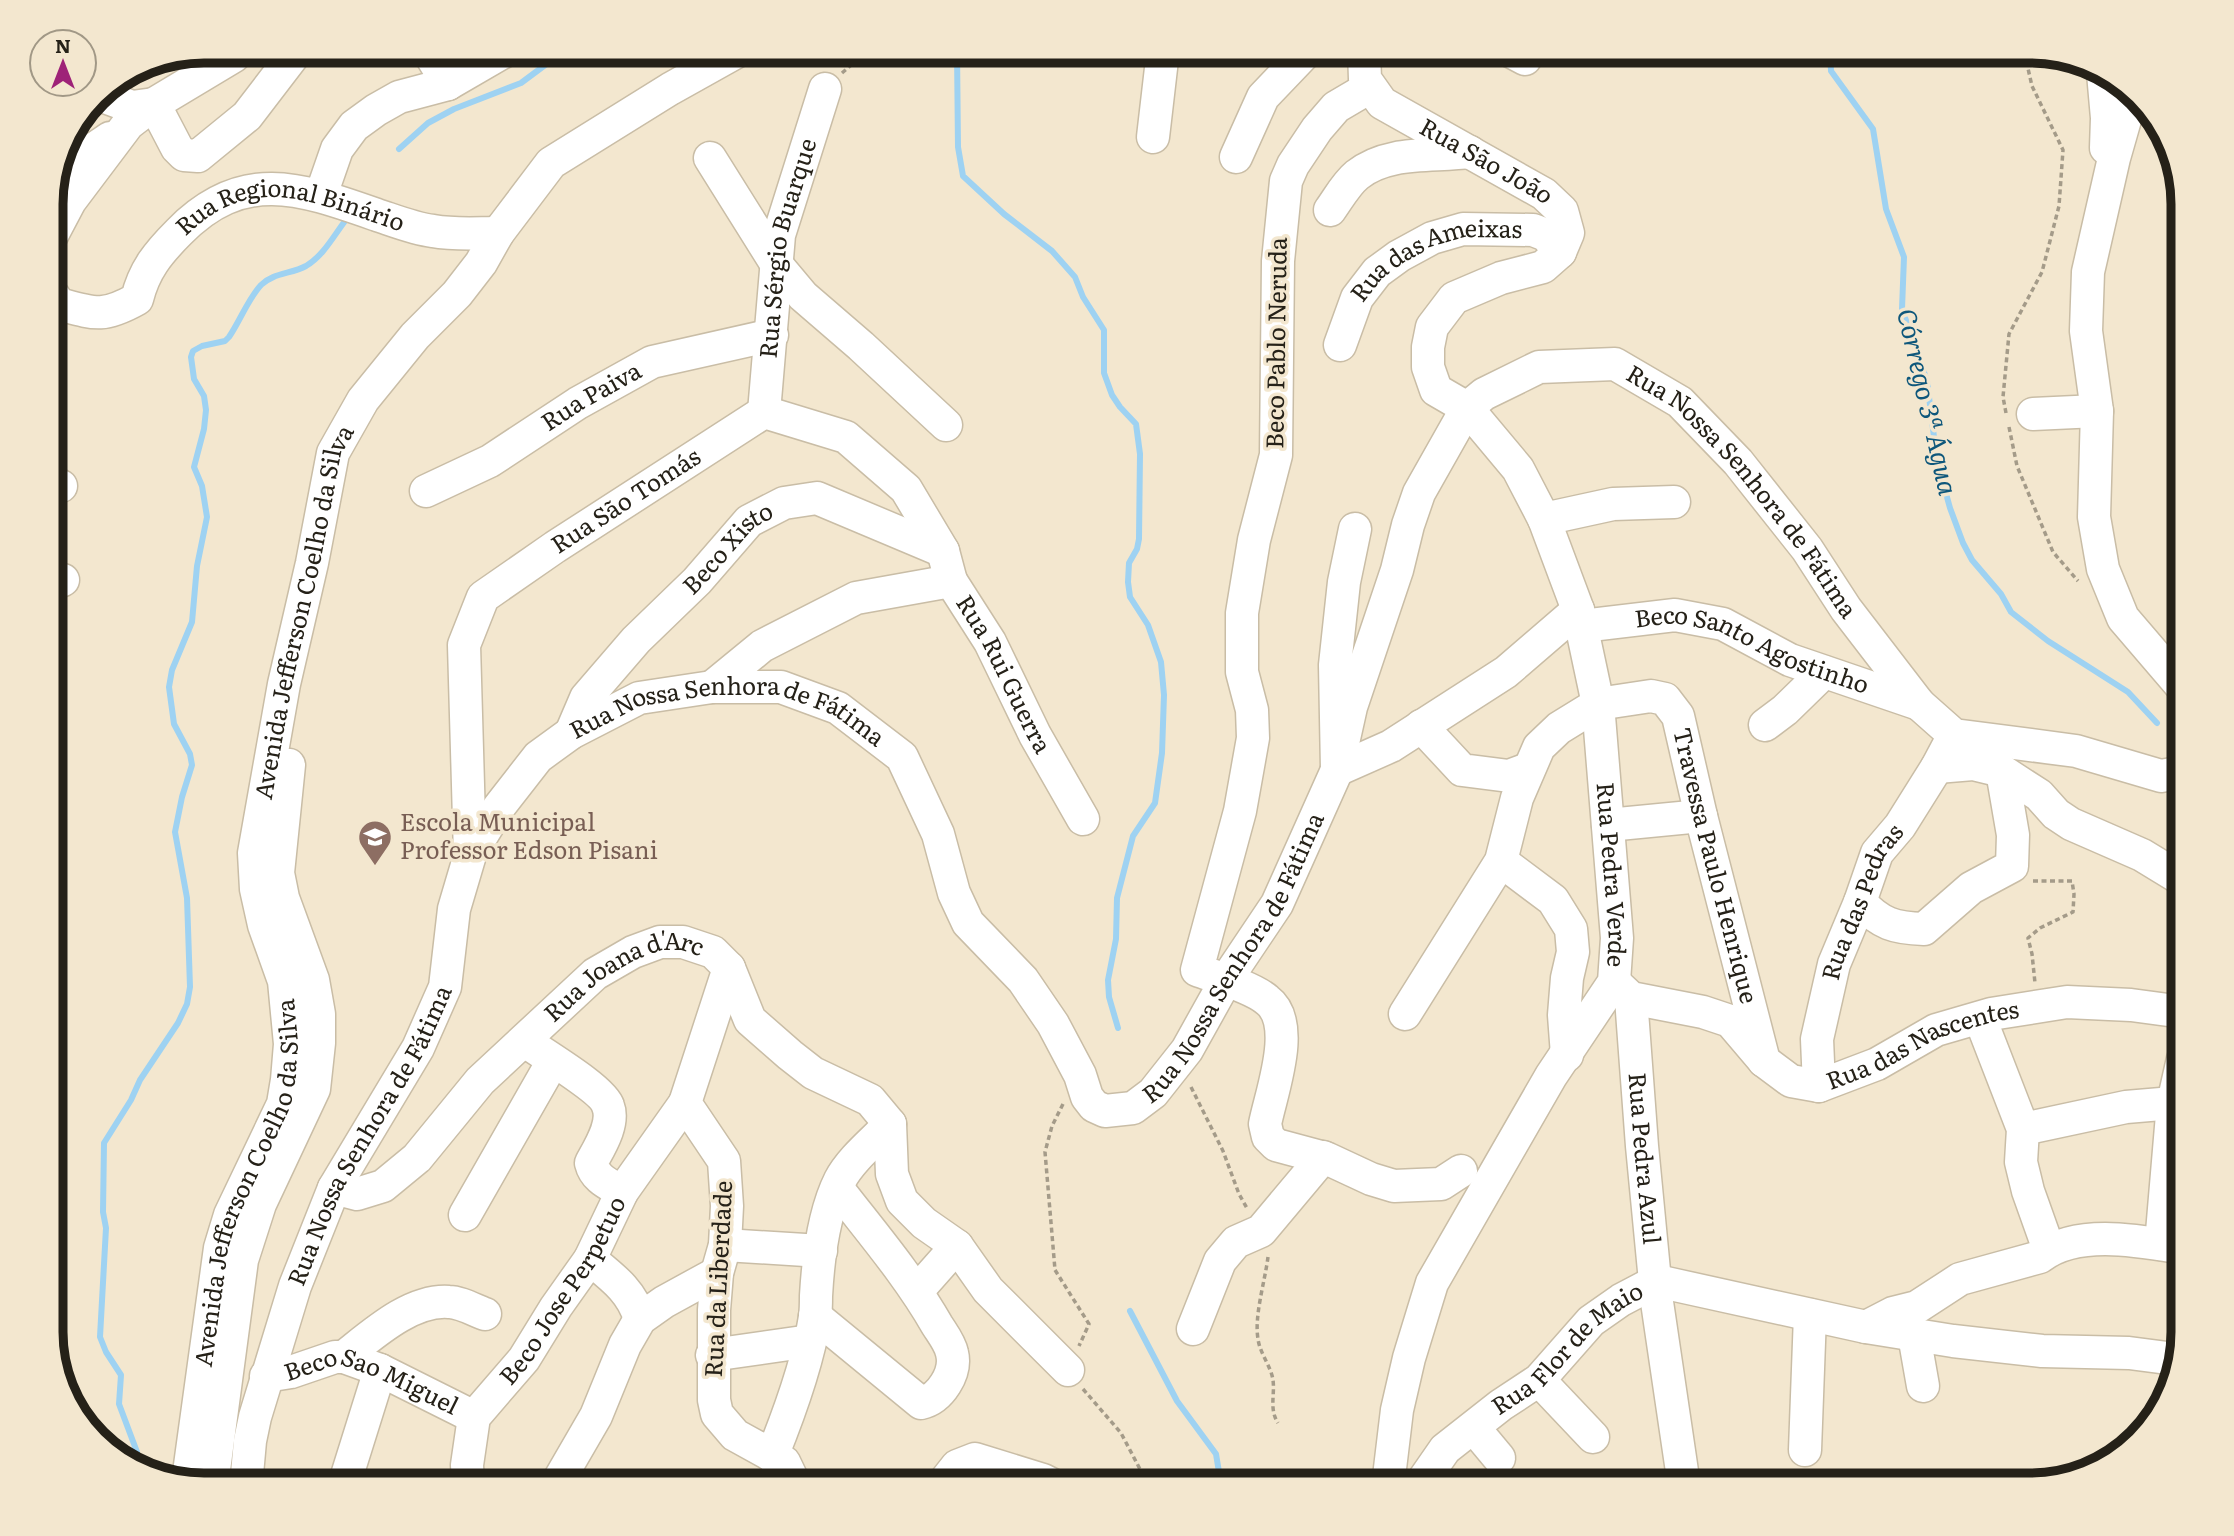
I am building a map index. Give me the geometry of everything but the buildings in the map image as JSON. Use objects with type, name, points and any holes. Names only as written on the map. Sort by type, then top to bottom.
[{"type":"street","points":[[71,160],[85,155],[154,104],[218,63]]},
{"type":"street","points":[[154,104],[177,148],[184,155],[198,156],[247,117],[288,63]]},
{"type":"street","points":[[435,63],[448,85]]},
{"type":"street","points":[[321,195],[337,149],[354,126],[399,97],[448,85],[485,63]]},
{"type":"street","name":"Avenida Jefferson Coelho da Silva","points":[[218,1473],[203,1359],[220,1248],[230,1214],[283,1104],[290,1044],[284,981],[261,913],[256,889],[254,853],[284,684],[312,563],[342,455],[363,400],[415,336],[457,294],[481,263],[498,233],[551,163],[717,63]]},
{"type":"street","points":[[1153,137],[1162,63]]},
{"type":"street","points":[[1236,157],[1263,97],[1296,63]]},
{"type":"street","points":[[1364,63],[1365,79],[1370,87]]},
{"type":"street","points":[[2103,84],[2107,118],[2104,206]]},
{"type":"street","name":"Rua São João","points":[[1370,87],[1382,103],[1544,194],[1562,211],[1568,233],[1560,252]]},
{"type":"street","name":"Beco Pablo Neruda","points":[[1226,980],[1197,970],[1240,811],[1253,738],[1252,710],[1242,672],[1242,613],[1254,540],[1276,455],[1278,261],[1286,181],[1293,165],[1317,129],[1336,107],[1370,87]]},
{"type":"street","name":"Rua Sérgio Buarque","points":[[764,412],[779,235],[825,89]]},
{"type":"street","points":[[110,99],[132,107],[154,104]]},
{"type":"street","points":[[2130,104],[2088,272],[2086,331],[2097,411],[2094,517],[2103,569],[2123,618],[2171,674]]},
{"type":"street","points":[[63,214],[128,124]]},
{"type":"street","points":[[1330,210],[1357,175],[1381,162],[1409,156],[1444,156],[1470,152]]},
{"type":"street","points":[[710,158],[777,265],[803,296],[862,346],[946,425]]},
{"type":"street","name":"Rua Regional Binário","points":[[63,306],[94,314],[116,311],[137,299],[142,279],[154,257],[187,224],[212,204],[240,191],[272,189],[321,195],[432,231],[498,233]]},
{"type":"street","name":"Rua das Ameixas","points":[[1340,345],[1357,298],[1377,272],[1432,238],[1463,229],[1533,230],[1546,236],[1560,252]]},
{"type":"street","points":[[1466,408],[1436,390],[1428,367],[1432,327],[1454,298],[1501,278],[1543,267],[1560,252]]},
{"type":"street","name":"Rua Paiva","points":[[426,491],[490,461],[578,403],[652,362],[772,335]]},
{"type":"street","name":"Rua Nossa Senhora de Fátima","points":[[224,1473],[250,1441],[266,1376],[295,1286],[334,1188],[418,1048],[445,987],[454,909],[470,855],[499,807],[538,757],[571,733],[639,698],[712,687],[781,687],[838,708],[902,757],[938,834],[954,893],[968,923],[1023,980],[1053,1024],[1080,1075],[1087,1097],[1094,1106],[1105,1111],[1133,1108],[1153,1093],[1187,1050],[1226,980],[1277,904],[1337,770],[1351,707],[1398,570],[1408,525],[1419,493],[1466,408],[1484,394],[1539,367],[1615,364],[1680,402],[1738,462],[1807,549],[1846,609],[1919,704],[1954,735]]},
{"type":"street","name":"Rua Pedra Verde","points":[[1389,1473],[1397,1410],[1409,1358],[1432,1283],[1551,1076],[1623,990],[1598,704],[1580,617],[1544,519],[1518,469],[1466,408]]},
{"type":"street","points":[[2033,414],[2097,411]]},
{"type":"street","points":[[764,412],[846,437],[906,489],[947,566]]},
{"type":"street","name":"Rua São Tomás","points":[[470,855],[464,645],[484,597],[555,547],[764,412]]},
{"type":"street","name":"Beco Xisto","points":[[571,733],[586,698],[636,640],[697,581],[749,521],[783,503],[817,498],[947,566]]},
{"type":"street","points":[[1544,519],[1613,504],[1674,502]]},
{"type":"street","points":[[1355,530],[1344,582],[1335,665],[1337,770],[1391,746],[1506,672],[1580,617]]},
{"type":"street","name":"Rua Rui Guerra","points":[[712,687],[762,646],[856,598],[947,566],[990,642],[1035,736],[1083,819]]},
{"type":"street","name":"Beco Santo Agostinho","points":[[1580,617],[1675,615],[1723,624],[1790,660],[1919,704]]},
{"type":"street","points":[[1765,725],[1824,672]]},
{"type":"street","name":"Travessa Paulo Henrique","points":[[1598,704],[1651,696],[1665,699],[1678,716],[1764,1061]]},
{"type":"street","points":[[1405,1014],[1501,861],[1517,798],[1539,747],[1559,728],[1598,704]]},
{"type":"street","points":[[1421,726],[1462,770],[1509,776],[1528,768]]},
{"type":"street","points":[[1954,735],[2076,751],[2161,776],[2171,774]]},
{"type":"street","name":"Rua das Pedras","points":[[1819,1086],[1817,1038],[1834,964],[1877,853],[1900,826],[1954,735]]},
{"type":"street","points":[[1937,767],[1973,764],[2002,771],[2030,789],[2056,814],[2071,824],[2142,855],[2171,873]]},
{"type":"street","points":[[1860,902],[1875,917],[1899,928],[1924,929],[1971,888],[2012,866],[2013,835],[2002,771]]},
{"type":"street","points":[[1608,825],[1701,816]]},
{"type":"street","points":[[1501,861],[1553,900],[1571,929],[1573,952],[1567,978],[1564,1015],[1567,1055]]},
{"type":"street","name":"Rua Joana d'Arc","points":[[334,1188],[357,1194],[383,1186],[417,1158],[480,1081],[595,974],[633,952],[660,942],[683,943],[713,951],[729,968],[750,1020],[813,1073],[870,1100],[890,1124]]},
{"type":"street","points":[[685,1102],[729,968]]},
{"type":"street","points":[[1226,980],[1267,1000],[1277,1011],[1283,1039],[1265,1124],[1268,1137],[1276,1145],[1323,1157],[1371,1179],[1394,1186],[1441,1184],[1461,1171]]},
{"type":"street","name":"Rua das Nascentes","points":[[1623,990],[1730,1021],[1764,1061],[1791,1081],[1819,1086],[1877,1063],[1936,1030],[1980,1018],[2067,1002],[2131,1005],[2171,1010]]},
{"type":"street","name":"Rua Pedra Azul","points":[[1623,990],[1659,1316],[1682,1473]]},
{"type":"street","points":[[1980,1018],[2023,1129],[2021,1162],[2028,1191],[2049,1250]]},
{"type":"street","points":[[525,1041],[598,1092],[608,1106],[608,1123],[601,1145],[591,1163],[598,1177],[622,1192]]},
{"type":"street","points":[[465,1215],[553,1061]]},
{"type":"street","name":"Beco Jose Perpetuo","points":[[474,1417],[524,1359],[555,1307],[590,1259],[622,1192],[685,1102]]},
{"type":"street","name":"Rua da Liberdade","points":[[685,1102],[724,1161],[727,1206],[712,1355],[717,1414],[736,1435],[783,1462],[789,1473]]},
{"type":"street","points":[[2023,1129],[2126,1107],[2171,1103]]},
{"type":"street","points":[[772,1456],[786,1422],[813,1328],[821,1251],[840,1181],[856,1159],[890,1124]]},
{"type":"street","points":[[890,1124],[892,1174],[902,1201],[924,1223],[957,1246],[988,1290],[1068,1370]]},
{"type":"street","points":[[1194,1329],[1220,1261],[1236,1242],[1261,1231],[1323,1157]]},
{"type":"street","points":[[2171,1162],[2166,1172],[2171,1234]]},
{"type":"street","points":[[813,1328],[921,1404],[930,1401],[949,1378],[954,1367],[952,1351],[917,1291],[838,1189]]},
{"type":"street","points":[[1866,1327],[1893,1313],[1917,1307],[1960,1279],[2040,1257],[2049,1250],[2090,1240],[2112,1238],[2171,1246]]},
{"type":"street","points":[[917,1291],[957,1246]]},
{"type":"street","points":[[563,1473],[596,1416],[625,1345],[640,1319],[721,1259],[821,1251]]},
{"type":"street","points":[[590,1259],[626,1289],[636,1305],[640,1319]]},
{"type":"street","name":"Rua Flor de Maio","points":[[1428,1473],[1444,1449],[1539,1380],[1591,1321],[1621,1300],[1657,1281],[1914,1335],[2042,1351],[2129,1353],[2168,1358]]},
{"type":"street","points":[[344,1357],[389,1322],[415,1307],[449,1301],[485,1314]]},
{"type":"street","points":[[1805,1450],[1810,1315]]},
{"type":"street","points":[[712,1355],[813,1328]]},
{"type":"street","points":[[1914,1335],[1923,1386]]},
{"type":"street","name":"Beco Sao Miguel","points":[[266,1376],[291,1372],[335,1357],[344,1357],[380,1370],[474,1417]]},
{"type":"street","points":[[348,1473],[380,1370]]},
{"type":"street","points":[[1539,1380],[1593,1437]]},
{"type":"street","points":[[468,1473],[468,1452],[474,1417]]},
{"type":"street","points":[[1475,1428],[1499,1458]]},
{"type":"street","points":[[951,1473],[957,1466],[975,1459],[1021,1473]]},
{"type":"path","points":[[825,89],[854,63]]},
{"type":"path","points":[[2027,63],[2032,86],[2063,150],[2059,206],[2042,272],[2010,334],[2003,397],[2017,466],[2053,552],[2085,589]]},
{"type":"path","points":[[2012,866],[2027,881],[2072,881],[2073,912],[2040,928],[2028,938],[2033,976],[2041,1006]]},
{"type":"path","points":[[1080,1075],[1052,1126],[1045,1152],[1055,1270],[1089,1324],[1068,1370],[1121,1433],[1142,1473]]},
{"type":"waterway","points":[[399,149],[428,123],[454,109],[521,83],[548,63]]},
{"type":"waterway","points":[[957,63],[958,147],[963,176],[1004,214],[1052,251],[1075,277],[1083,297],[1104,330],[1104,373],[1112,395],[1136,424],[1140,454],[1139,539],[1129,563],[1128,582],[1130,597],[1148,625],[1161,662],[1164,695],[1162,753],[1155,803],[1133,836],[1117,898],[1116,939],[1108,980],[1109,997],[1118,1028]]},
{"type":"waterway","name":"Córrego 3ª Água","points":[[1831,63],[1831,71],[1873,129],[1886,209],[1904,257],[1902,309],[1927,381],[1937,461],[1963,543],[1972,560],[2001,594],[2011,612],[2048,641],[2128,692],[2157,723]]},
{"type":"waterway","points":[[137,1455],[119,1404],[121,1375],[100,1337],[106,1228],[103,1212],[104,1143],[131,1100],[140,1080],[178,1023],[187,1004],[190,987],[187,898],[175,832],[192,765],[190,754],[174,724],[169,687],[172,670],[192,622],[197,566],[207,517],[202,486],[194,467],[206,410],[204,396],[194,379],[191,357],[193,351],[202,346],[225,341],[261,285],[271,278],[300,269],[312,262],[345,221]]},
{"type":"waterway","points":[[1130,1311],[1177,1401],[1216,1454],[1219,1473]]},
{"type":"place","name":"Escola Municipal Professor Edson Pisani","points":[[375,867]]}]
